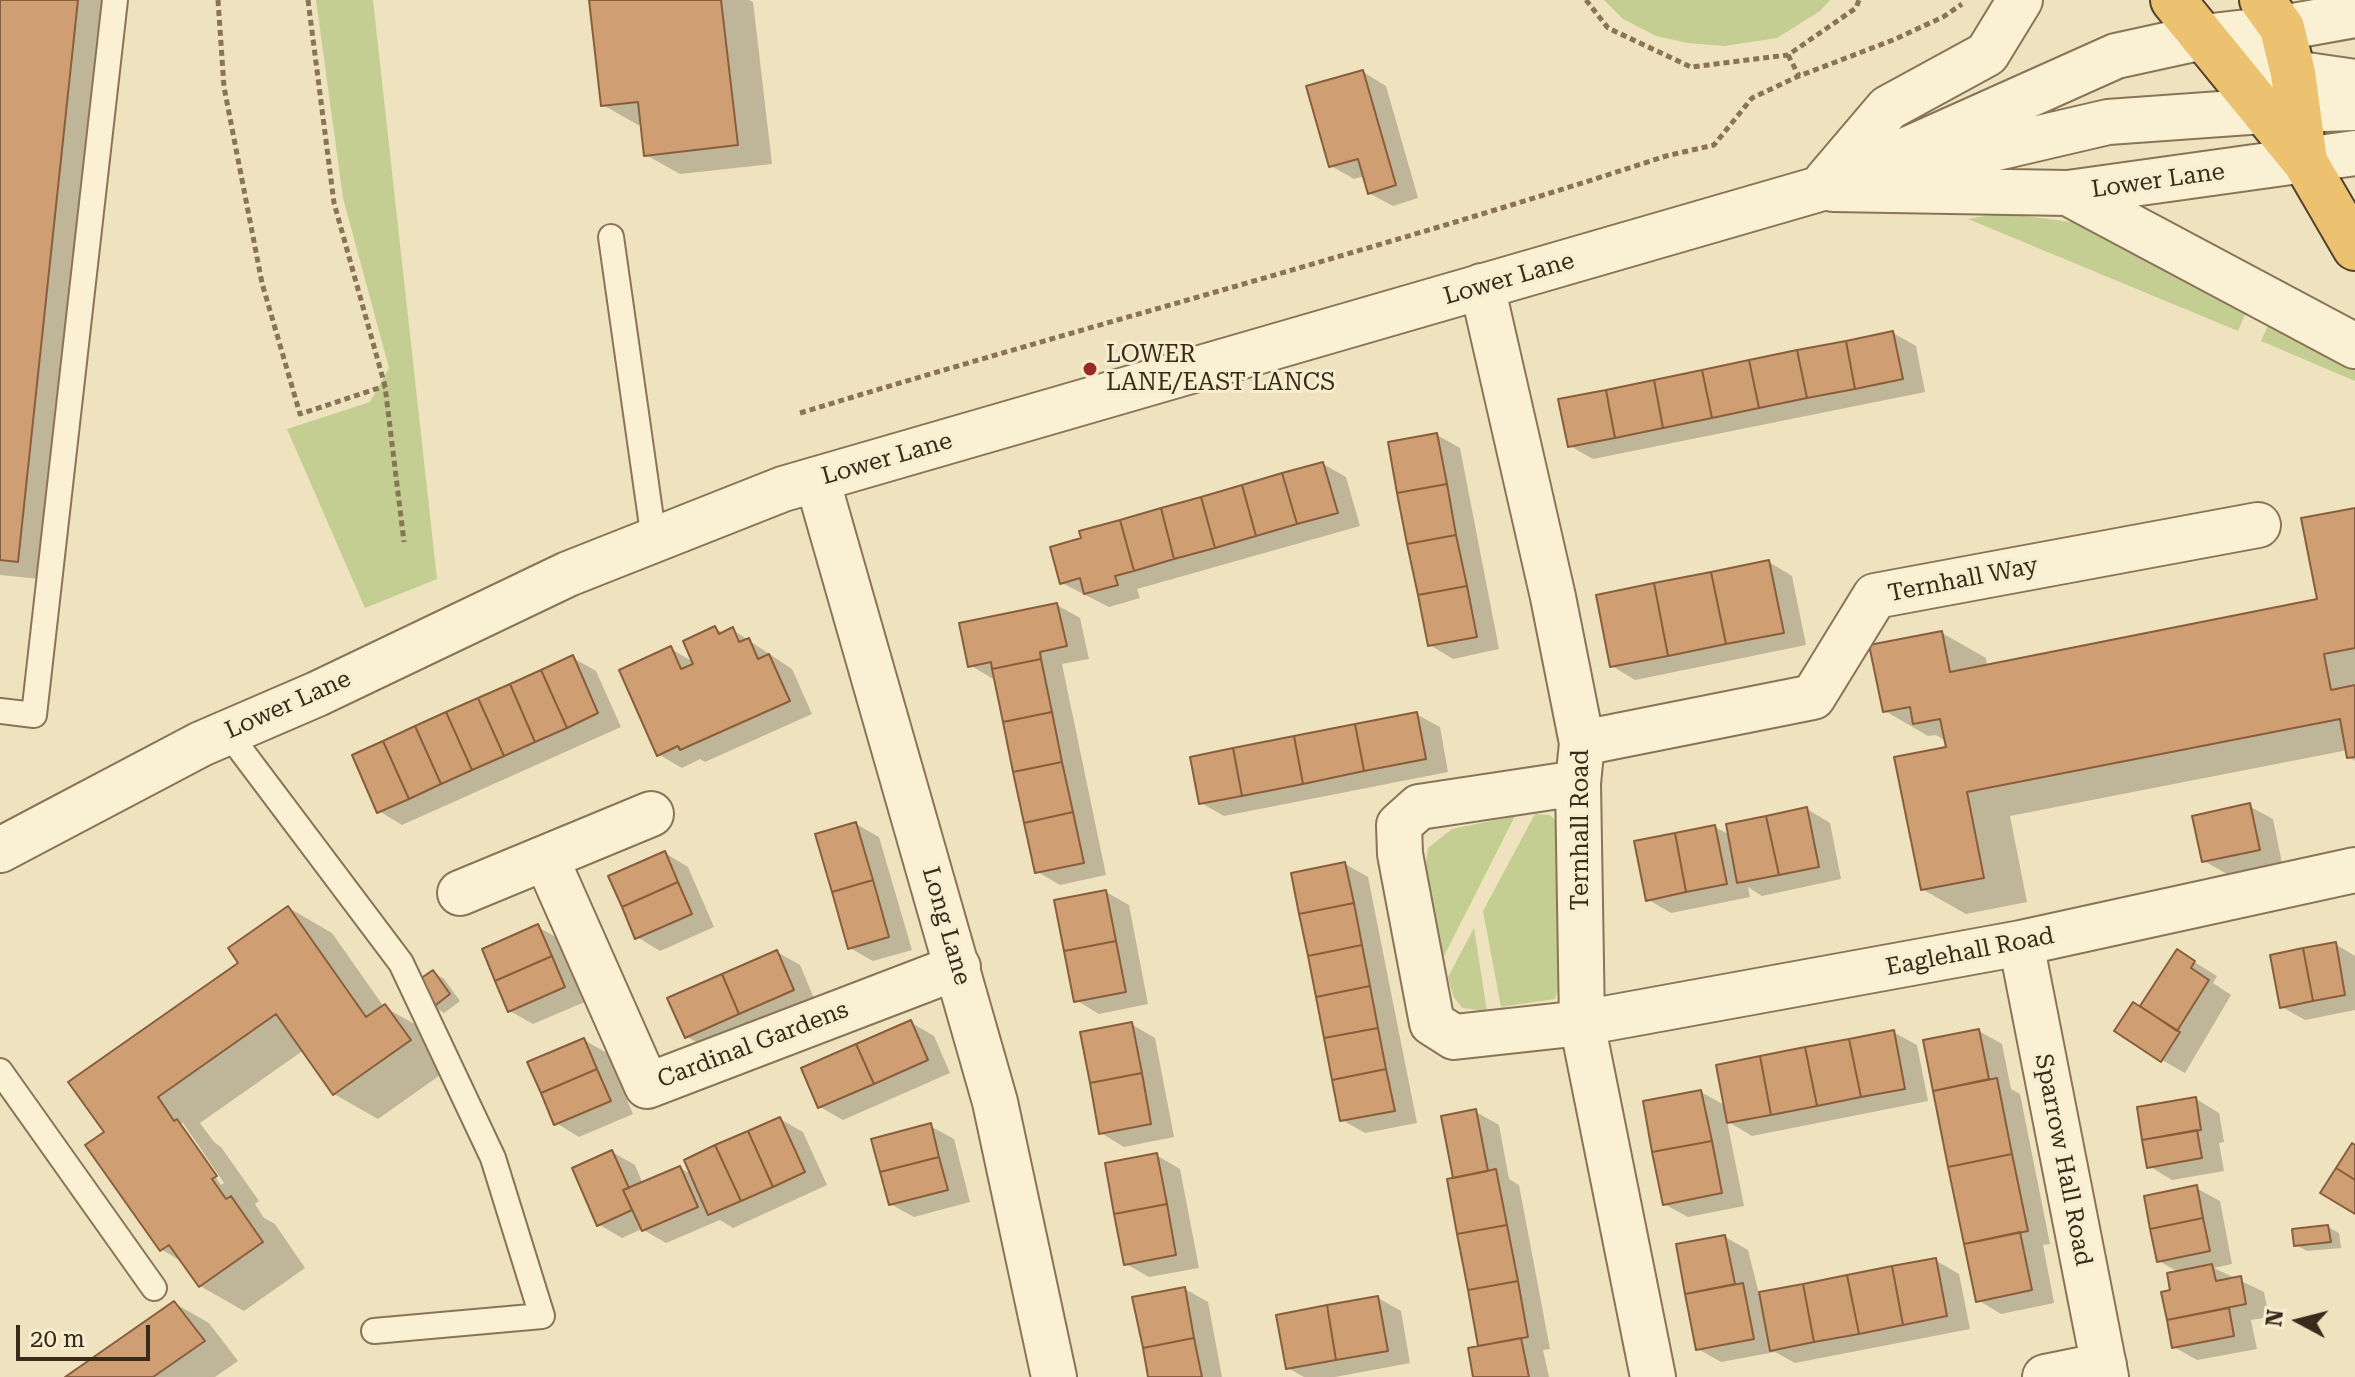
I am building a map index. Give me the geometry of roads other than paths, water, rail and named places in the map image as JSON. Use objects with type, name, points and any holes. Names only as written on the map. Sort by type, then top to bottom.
[{"type":"highway","points":[[2173,0],[2203,37],[2285,97]]},
{"type":"highway","points":[[2272,14],[2285,97],[2305,162],[2355,248]]},
{"type":"street","points":[[1819,189],[1888,108],[1987,54],[2020,0]]},
{"type":"street","name":"Lower Lane","points":[[0,850],[201,744],[317,694],[568,574],[783,489],[1819,189],[2116,56],[2203,37],[2272,14],[2355,15]]},
{"type":"street","points":[[1819,189],[2108,122],[2285,97],[2355,82]]},
{"type":"street","points":[[2285,97],[2355,108]]},
{"type":"street","name":"Lower Lane","points":[[1819,189],[2068,193],[2355,153]]},
{"type":"street","points":[[2068,193],[2355,346]]},
{"type":"street","name":"Ternhall Road","points":[[1482,286],[1553,597],[1580,763],[1582,1023],[1653,1377]]},
{"type":"street","name":"Long Lane","points":[[817,479],[995,1102],[1054,1377]]},
{"type":"street","name":"Ternhall Way","points":[[1582,1023],[1454,1037],[1432,1023],[1400,854],[1399,825],[1419,807],[1813,697],[1875,596],[2258,525]]},
{"type":"street","points":[[460,893],[651,814]]},
{"type":"street","name":"Cardinal Gardens","points":[[546,858],[647,1086],[958,967]]},
{"type":"street","name":"Eaglehall Road","points":[[1582,1023],[2021,943],[2355,870]]},
{"type":"street","name":"Sparrow Hall Road","points":[[2021,943],[2105,1371]]},
{"type":"street","points":[[2045,1377],[2105,1371]]},
{"type":"lane","points":[[0,711],[34,715],[115,0]]},
{"type":"lane","points":[[611,237],[654,540]]},
{"type":"lane","points":[[228,733],[401,963],[493,1158],[542,1316],[374,1331]]},
{"type":"lane","points":[[0,1071],[154,1288]]},
{"type":"place","name":"LOWER LANE/EAST LANCS","points":[[1090,369]]}]
